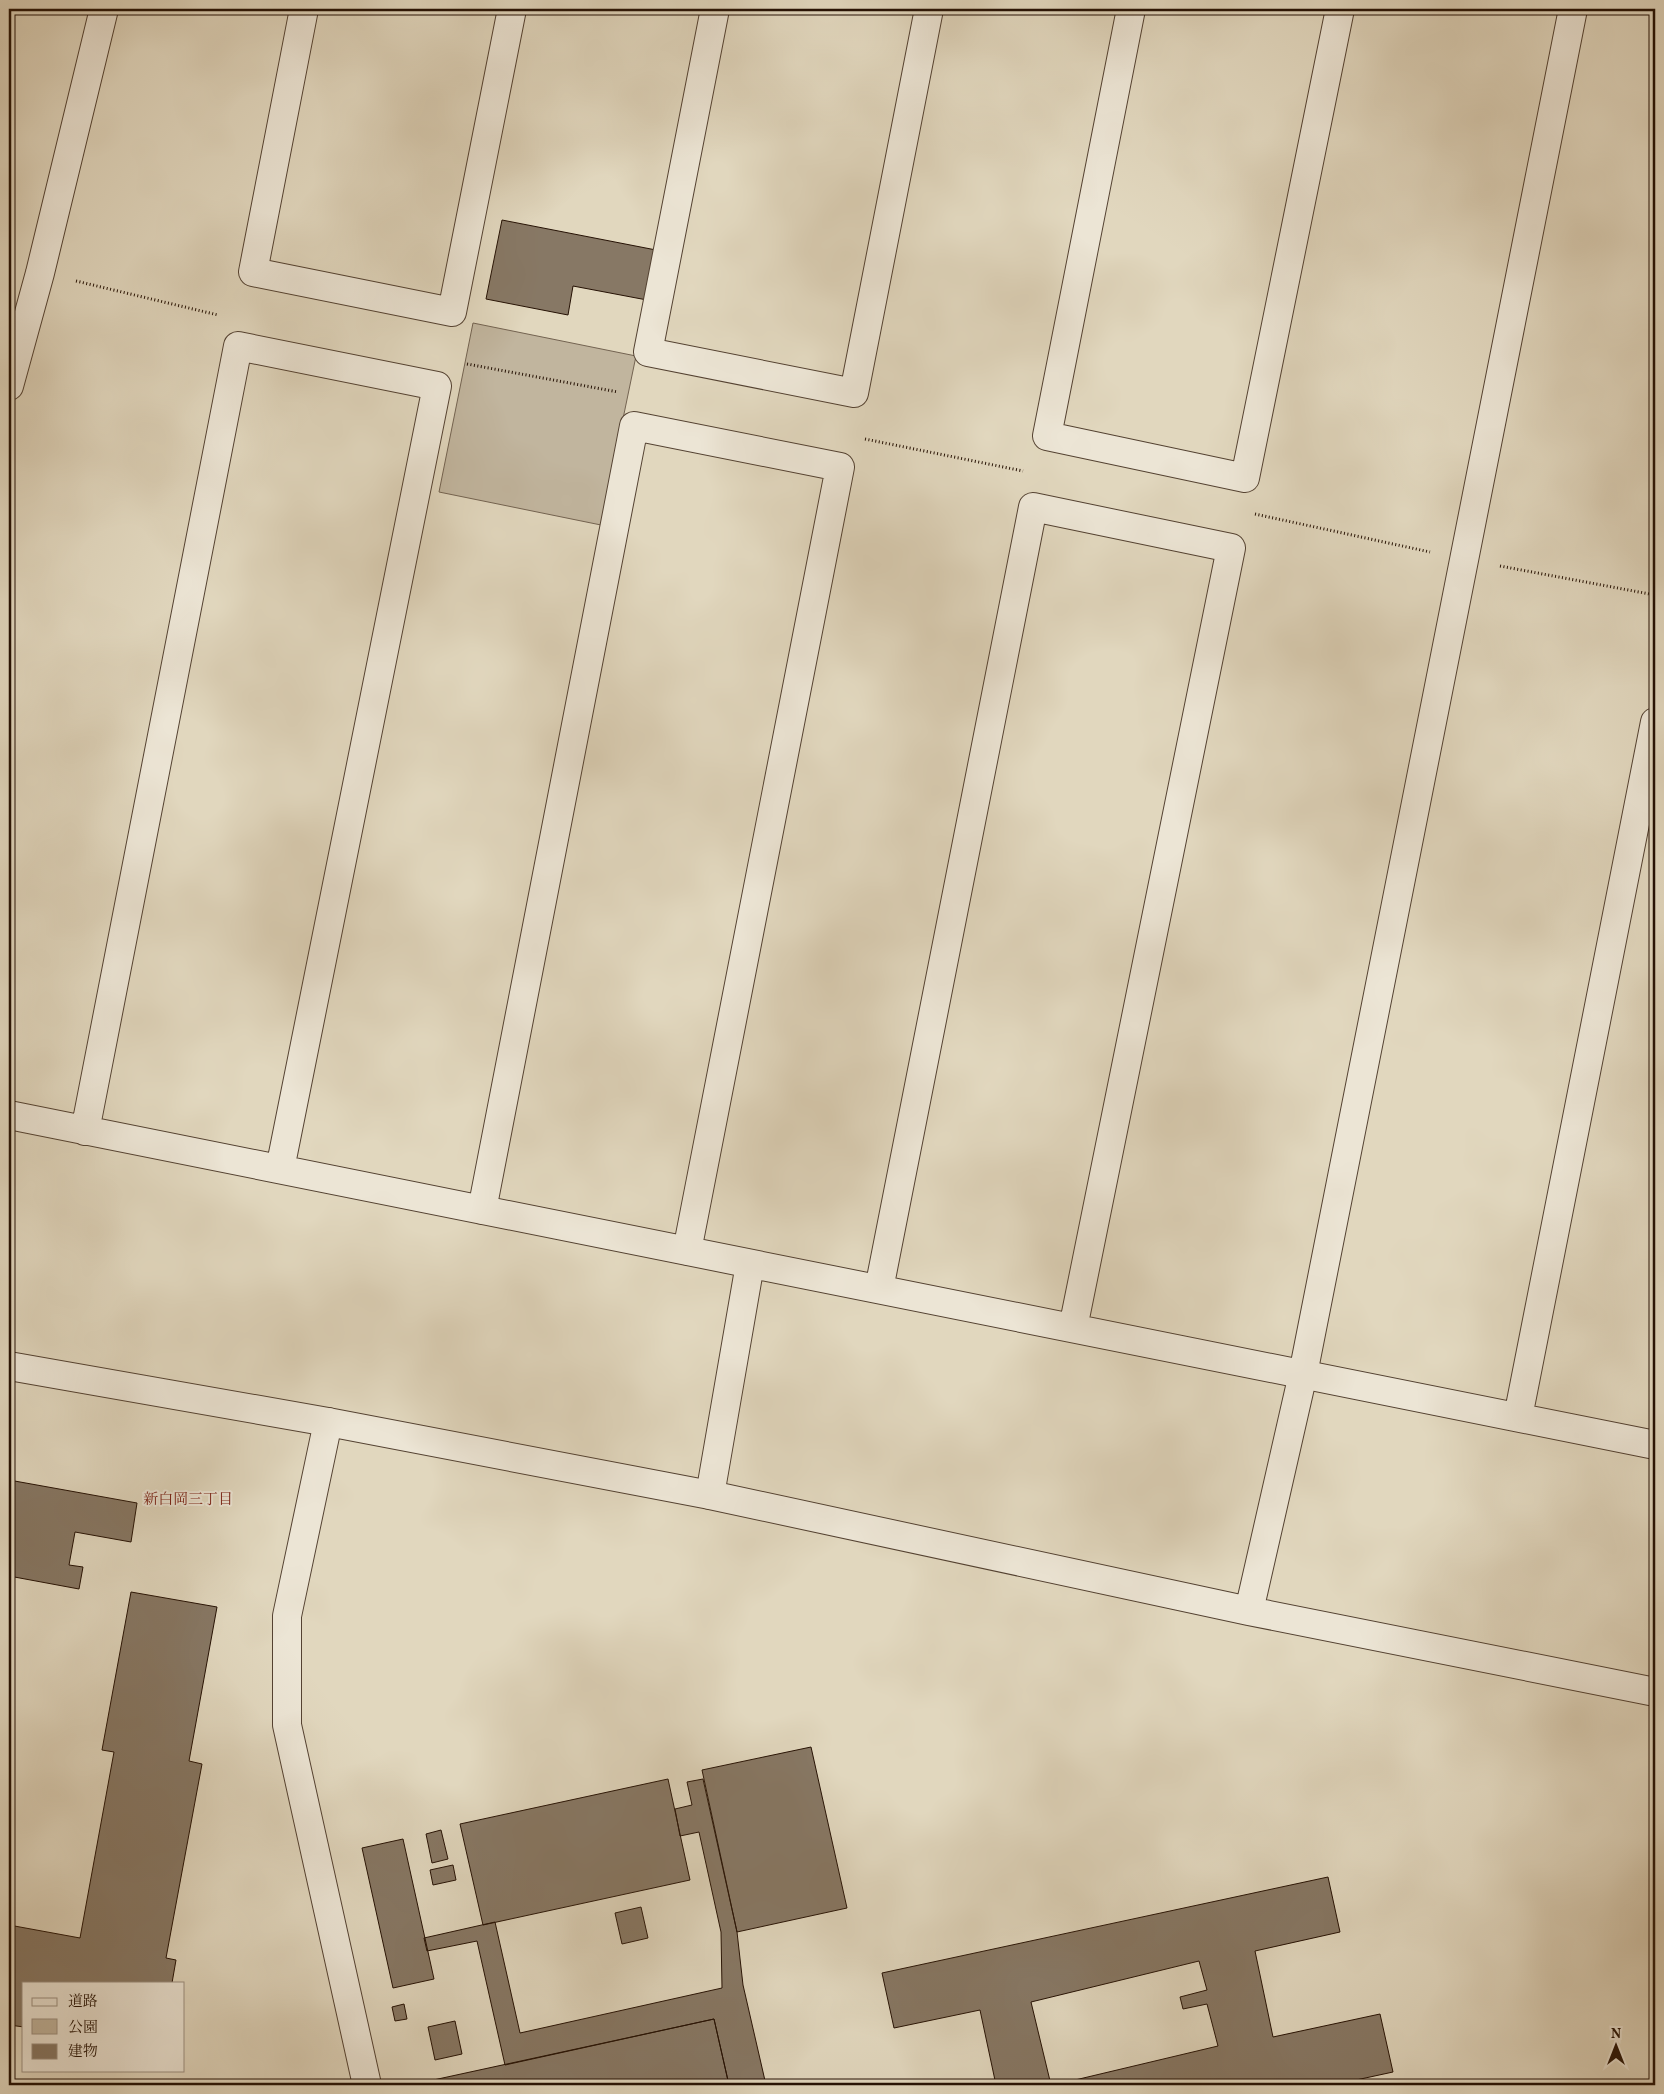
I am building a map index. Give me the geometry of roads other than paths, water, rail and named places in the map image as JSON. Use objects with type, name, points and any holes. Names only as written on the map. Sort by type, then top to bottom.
[{"type":"street","points":[[9,386],[40,273],[104,9]]},
{"type":"street","points":[[304,9],[252,272],[452,312],[512,9]]},
{"type":"street","points":[[715,9],[648,352],[854,393],[929,9]]},
{"type":"street","points":[[1131,9],[1047,436],[1245,478],[1340,9]]},
{"type":"street","points":[[1249,1611],[1303,1374],[1572,9]]},
{"type":"street","points":[[84,1130],[238,346],[437,386],[280,1170]]},
{"type":"street","points":[[482,1210],[634,426],[801,459],[840,467],[687,1251]]},
{"type":"street","points":[[880,1289],[1033,507],[1231,548],[1073,1328]]},
{"type":"street","points":[[1518,1417],[1655,722]]},
{"type":"street","points":[[9,1115],[1655,1445]]},
{"type":"street","points":[[710,1495],[750,1264]]},
{"type":"street","points":[[9,1366],[328,1422],[710,1495],[1249,1611],[1655,1692]]},
{"type":"street","points":[[328,1422],[287,1616],[287,1725],[367,2085]]},
{"type":"district","name":"新白岡三丁目","points":[[188,1499]]}]
